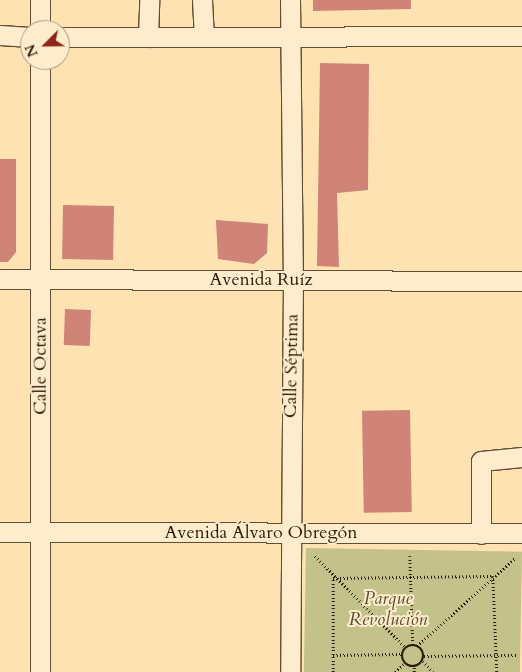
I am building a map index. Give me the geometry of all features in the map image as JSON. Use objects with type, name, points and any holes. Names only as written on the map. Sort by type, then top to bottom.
[{"type":"street","points":[[40,0],[40,20]]},
{"type":"street","points":[[148,37],[149,0]]},
{"type":"street","points":[[202,0],[204,37]]},
{"type":"street","name":"Calle Séptima","points":[[290,0],[293,280],[290,672]]},
{"type":"street","points":[[0,36],[20,37]]},
{"type":"street","points":[[70,37],[522,36]]},
{"type":"street","name":"Calle Octava","points":[[40,70],[40,672]]},
{"type":"street","name":"Avenida Ruíz","points":[[0,279],[522,281]]},
{"type":"street","points":[[481,534],[480,461],[522,457]]},
{"type":"street","name":"Avenida Álvaro Obregón","points":[[0,532],[522,534]]},
{"type":"path","points":[[315,556],[333,578],[406,648]]},
{"type":"path","points":[[410,556],[412,645]]},
{"type":"path","points":[[417,646],[493,576],[516,558]]},
{"type":"path","points":[[333,578],[493,576]]},
{"type":"path","points":[[493,576],[497,672]]},
{"type":"path","points":[[333,578],[333,672]]},
{"type":"path","points":[[402,654],[406,648],[412,645],[417,646],[424,656],[423,661],[414,667]]},
{"type":"path","points":[[333,655],[402,654]]},
{"type":"path","points":[[402,654],[405,663],[414,667]]},
{"type":"path","points":[[424,656],[516,656]]},
{"type":"path","points":[[423,661],[433,672]]},
{"type":"path","points":[[395,672],[405,663]]},
{"type":"path","points":[[414,667],[414,672]]},
{"type":"green space","name":"Parque Revolución","points":[[306,548],[522,552],[520,672],[304,672]]},
{"type":"building","points":[[313,0],[411,0],[411,9],[313,11]]},
{"type":"building","points":[[320,63],[369,64],[368,190],[337,193],[339,267],[317,266]]},
{"type":"building","points":[[0,159],[16,159],[16,252],[8,262],[0,262]]},
{"type":"building","points":[[63,205],[114,206],[113,260],[62,259]]},
{"type":"building","points":[[216,220],[268,224],[267,253],[254,264],[218,259]]},
{"type":"building","points":[[65,309],[91,310],[90,346],[64,345]]},
{"type":"building","points":[[410,410],[412,512],[364,513],[362,411]]}]
